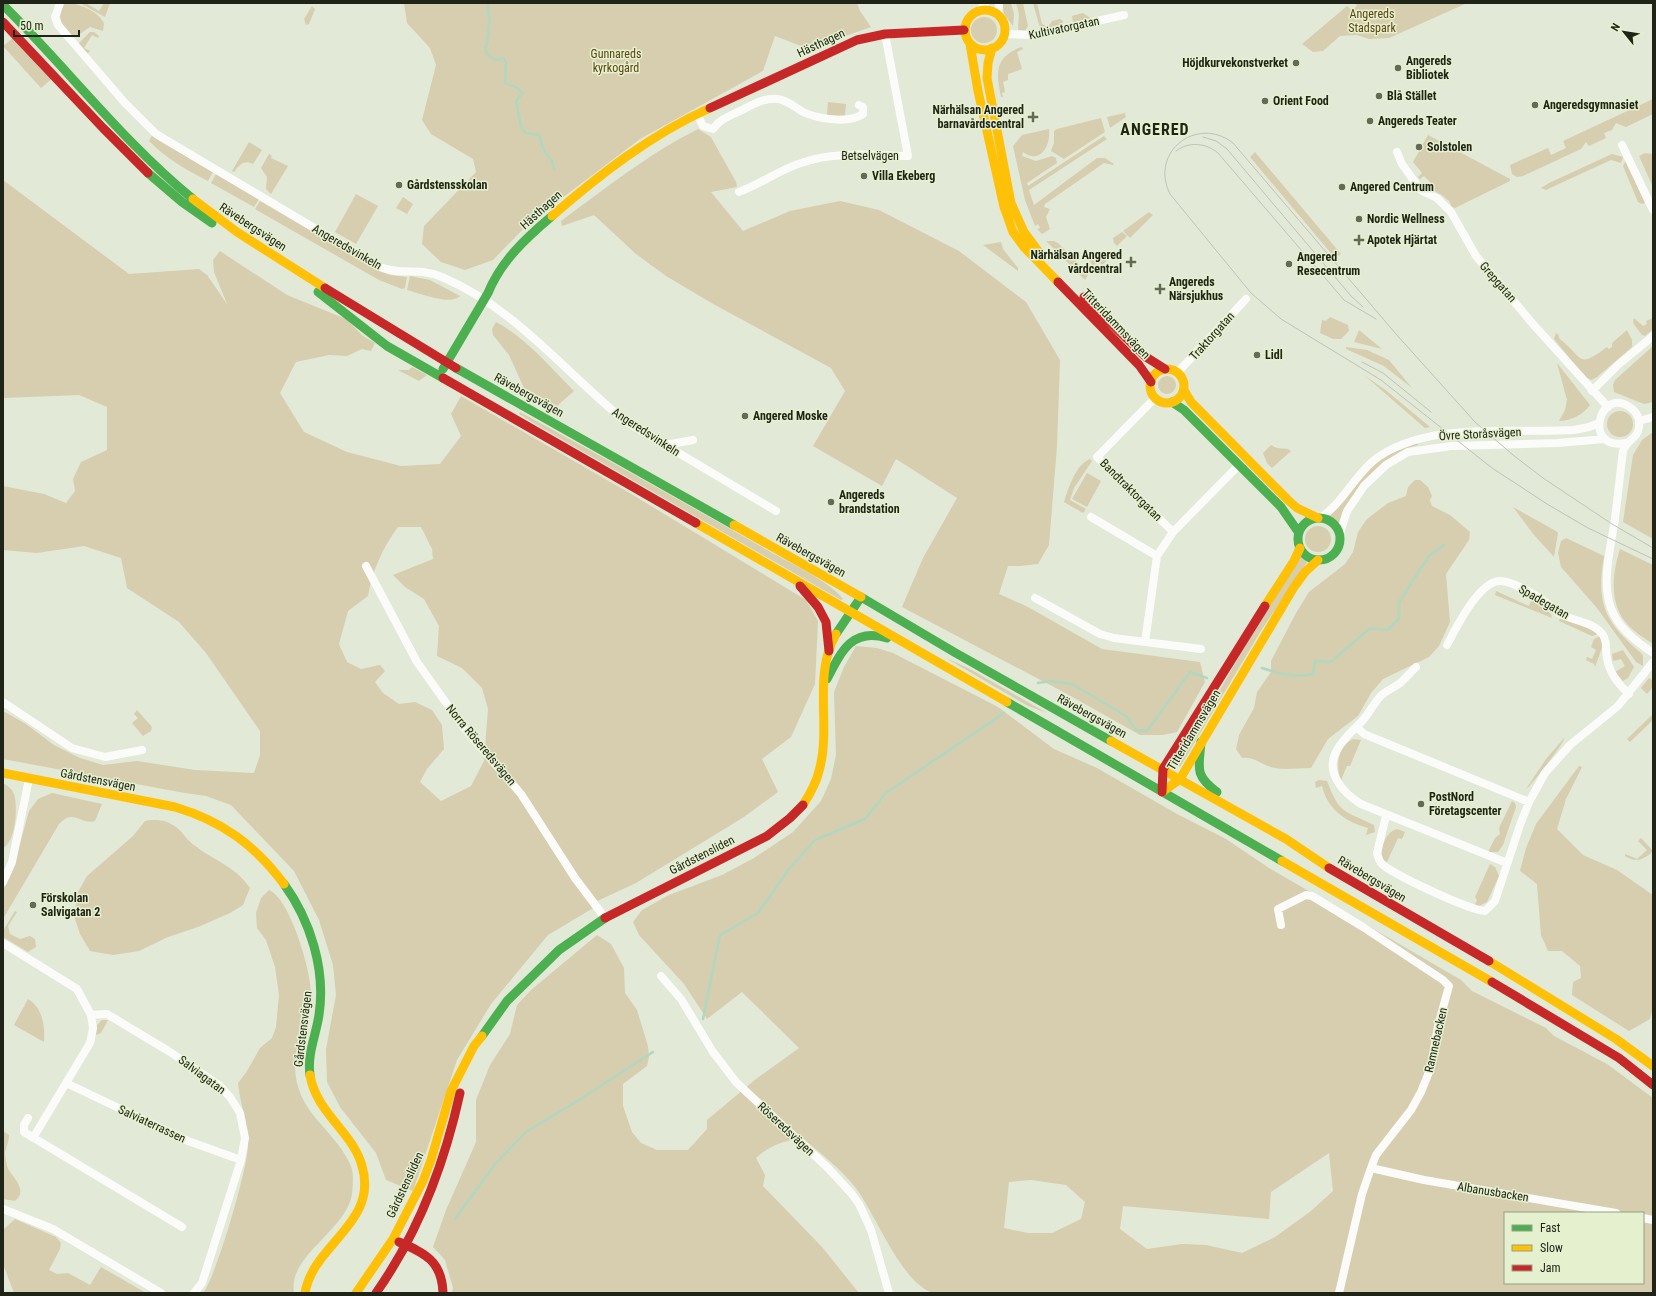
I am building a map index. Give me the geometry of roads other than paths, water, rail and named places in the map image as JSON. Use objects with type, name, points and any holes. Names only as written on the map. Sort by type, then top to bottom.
[{"type":"main road","name":"Rävebergsvägen","points":[[3,5],[57,59],[142,154],[162,174],[212,215],[358,309],[447,363],[860,597],[954,652],[1245,815],[1311,854],[1331,869],[1520,979],[1616,1039],[1653,1066]]},
{"type":"main road","points":[[982,7],[998,15],[1004,24],[1004,34],[1000,43],[992,48],[979,49],[970,44],[964,30],[969,17],[982,7]]},
{"type":"main road","name":"Rävebergsvägen","points":[[3,22],[35,53],[140,168],[169,193],[202,217],[294,275],[347,313],[387,346],[438,377],[918,650],[1566,1024],[1619,1058],[1653,1085]]},
{"type":"main road","name":"Hästhagen","points":[[438,377],[486,297],[498,284],[518,254],[521,245],[551,216],[626,158],[666,130],[697,114],[857,40],[885,34],[964,30]]},
{"type":"main road","name":"Titteridammsvägen","points":[[970,44],[978,90],[1002,200],[1013,232],[1024,247],[1139,364],[1151,382]]},
{"type":"main road","name":"Titteridammsvägen","points":[[992,48],[988,62],[987,78],[1001,142],[1011,202],[1024,232],[1040,254],[1146,358],[1165,369]]},
{"type":"main road","points":[[1172,402],[1184,410],[1281,507],[1299,533],[1300,548],[1310,558],[1318,560],[1324,559],[1334,553],[1339,542],[1337,530],[1330,522],[1297,508],[1288,500],[1191,402],[1184,390],[1184,382],[1178,372],[1165,369],[1156,373],[1151,382],[1150,389],[1155,398],[1163,402],[1172,402],[1179,398],[1184,390]]},
{"type":"main road","points":[[1299,533],[1308,521],[1319,518]]},
{"type":"main road","name":"Titteridammsvägen","points":[[1162,792],[1163,769],[1294,561],[1300,548]]},
{"type":"main road","name":"Titteridammsvägen","points":[[1162,792],[1180,779],[1294,587],[1305,572],[1318,560]]},
{"type":"main road","name":"Rävebergsvägen","points":[[785,574],[803,589],[818,606],[826,622],[829,652]]},
{"type":"main road","name":"Gårdstensliden","points":[[356,1293],[393,1239],[423,1181],[431,1160],[451,1090],[458,1080],[474,1046],[507,1001],[559,950],[605,918],[767,836],[789,820],[802,807],[814,789],[821,769],[824,750],[824,686],[829,652],[834,636],[860,597]]},
{"type":"main road","points":[[824,686],[841,656],[854,639],[861,634],[879,634],[918,650]]},
{"type":"main road","points":[[1201,742],[1201,756],[1198,765],[1200,777],[1204,784],[1238,806],[1245,815]]},
{"type":"main road","name":"Gårdstensvägen","points":[[3,774],[176,807],[203,816],[255,850],[283,880],[299,906],[314,947],[320,985],[320,1007],[310,1050],[309,1069],[311,1082],[317,1100],[328,1118],[349,1141],[360,1158],[365,1182],[364,1197],[359,1209],[351,1222],[310,1275],[305,1287],[305,1293]]},
{"type":"main road","name":"Gårdstensliden","points":[[376,1293],[406,1244],[433,1187],[441,1165],[460,1094],[458,1080]]},
{"type":"main road","points":[[393,1239],[425,1253],[442,1274],[443,1293]]},
{"type":"street","name":"Angeredsvinkeln","points":[[60,3],[55,18],[58,25],[136,115],[156,134],[380,267],[396,272],[425,271],[442,276],[486,297],[520,326],[603,403],[625,421],[776,512]]},
{"type":"street","points":[[998,15],[999,3]]},
{"type":"street","name":"Kultivatorgatan","points":[[1004,34],[1036,35],[1124,15]]},
{"type":"street","name":"Betselvägen","points":[[739,192],[801,162],[826,157],[850,155],[908,156],[885,34]]},
{"type":"street","points":[[697,114],[703,126],[713,130],[718,121],[767,99],[780,99],[817,117],[843,119],[857,118],[863,114],[863,107],[859,105]]},
{"type":"street","points":[[1622,145],[1653,210]]},
{"type":"street","name":"Grepgatan","points":[[1398,152],[1402,164],[1417,185],[1422,191],[1437,198],[1451,212],[1476,256],[1592,391],[1608,407]]},
{"type":"street","name":"Traktorgatan","points":[[1178,372],[1246,299]]},
{"type":"street","points":[[1592,391],[1618,365],[1653,336]]},
{"type":"street","name":"Bandtraktorgatan","points":[[1155,398],[1097,457],[1173,532]]},
{"type":"street","points":[[1614,404],[1627,405],[1633,409],[1639,421],[1638,432],[1635,437],[1626,443],[1615,444],[1605,439],[1600,431],[1599,423],[1601,414],[1608,407],[1614,404]]},
{"type":"street","points":[[1639,421],[1653,417]]},
{"type":"street","name":"Övre Storåsvägen","points":[[1319,518],[1334,507],[1359,474],[1373,461],[1394,447],[1413,441],[1448,434],[1574,430],[1599,423]]},
{"type":"street","name":"Övre Storåsvägen","points":[[1339,536],[1347,512],[1364,486],[1386,465],[1412,451],[1452,446],[1557,443],[1605,439]]},
{"type":"street","points":[[665,445],[694,440]]},
{"type":"street","points":[[1626,443],[1622,451],[1607,573],[1608,598],[1613,614],[1632,637],[1653,653]]},
{"type":"street","points":[[1145,642],[1157,556],[1173,532],[1239,465]]},
{"type":"street","points":[[1091,517],[1157,556]]},
{"type":"street","name":"Norra Röseredsvägen","points":[[366,566],[417,662],[464,728],[522,794],[575,878],[605,918]]},
{"type":"street","name":"Spadegatan","points":[[1447,645],[1466,612],[1481,592],[1494,583],[1505,582],[1524,589],[1562,614],[1595,627],[1602,633],[1606,640],[1607,659],[1617,683],[1629,694]]},
{"type":"street","points":[[1035,598],[1100,634],[1114,638],[1201,648]]},
{"type":"street","points":[[1386,816],[1377,853],[1382,864],[1398,874],[1476,910],[1485,911],[1495,901],[1529,802],[1545,774],[1557,758],[1575,740],[1618,706],[1653,662]]},
{"type":"street","points":[[1416,667],[1398,685],[1379,697],[1357,727],[1336,751],[1333,762],[1335,778],[1339,786],[1354,800],[1386,816],[1507,863]]},
{"type":"street","points":[[3,702],[72,748],[106,757],[142,750]]},
{"type":"street","points":[[1357,727],[1364,734],[1529,802]]},
{"type":"street","points":[[3,882],[12,862],[29,779]]},
{"type":"street","name":"Ramnebacken","points":[[1281,925],[1278,909],[1306,895],[1312,896],[1369,931],[1443,980],[1449,986],[1438,1026],[1431,1067],[1421,1092],[1411,1110],[1376,1155],[1371,1168],[1362,1194],[1339,1293]]},
{"type":"street","points":[[3,943],[77,989],[91,1015],[93,1028],[90,1043],[33,1138]]},
{"type":"street","name":"Röseredsvägen","points":[[661,976],[681,999],[713,1052],[736,1082],[827,1167],[859,1204],[871,1230],[889,1293]]},
{"type":"street","name":"Salviagatan","points":[[91,1015],[107,1014],[170,1052],[225,1091],[236,1105],[243,1122],[245,1138],[241,1160],[202,1283],[194,1293]]},
{"type":"street","name":"Salviaterrassen","points":[[66,1083],[188,1141],[241,1160]]},
{"type":"street","points":[[28,1118],[24,1125],[24,1132],[182,1226]]},
{"type":"street","name":"Albanusbacken","points":[[1371,1168],[1424,1180],[1610,1212]]},
{"type":"street","points":[[3,1209],[53,1229],[161,1293]]},
{"type":"waterway","points":[[488,3],[490,21],[485,49],[489,56],[496,60],[503,58],[506,62],[505,83],[518,88],[522,94],[516,101],[521,126],[525,133],[539,135],[544,151],[552,161],[554,169]]},
{"type":"waterway","points":[[1262,668],[1287,675],[1300,676],[1313,674],[1315,661],[1331,662],[1370,628],[1387,630],[1399,619],[1399,602],[1429,556],[1444,545]]},
{"type":"waterway","points":[[1038,683],[1050,681],[1072,684],[1126,716],[1136,730],[1147,731],[1190,672],[1207,678]]},
{"type":"waterway","points":[[703,1019],[720,935],[758,913],[789,869],[815,840],[865,819],[886,793],[1004,713]]},
{"type":"waterway","points":[[455,1219],[495,1164],[527,1131],[571,1105],[653,1052]]},
{"type":"tram line","points":[[1653,548],[1612,524],[1543,478],[1513,455],[1475,422],[1396,334],[1233,143],[1219,135],[1205,133],[1192,136],[1180,142],[1171,152],[1166,164],[1165,179],[1170,194],[1251,293],[1281,319],[1381,380],[1492,468],[1547,504],[1588,528],[1653,559]]},
{"type":"tram line","points":[[1203,137],[1216,141],[1227,149],[1351,296],[1363,307]]},
{"type":"tram line","points":[[1176,151],[1186,146],[1197,144],[1208,147],[1218,153],[1344,300],[1376,319]]},
{"type":"tram line","points":[[1362,362],[1383,373],[1431,412]]},
{"type":"place","name":"Höjdkurvekonstverket","points":[[1296,63]]},
{"type":"place","name":"Angereds Bibliotek","points":[[1398,68]]},
{"type":"place","name":"Blå Stället","points":[[1379,96]]},
{"type":"place","name":"Orient Food","points":[[1265,101]]},
{"type":"place","name":"Angeredsgymnasiet","points":[[1535,105]]},
{"type":"place","name":"Närhälsan Angered barnavårdscentral","points":[[1033,117]]},
{"type":"place","name":"Angereds Teater","points":[[1370,121]]},
{"type":"place","name":"Solstolen","points":[[1419,147]]},
{"type":"place","name":"Villa Ekeberg","points":[[864,176]]},
{"type":"place","name":"Gårdstensskolan","points":[[399,185]]},
{"type":"place","name":"Angered Centrum","points":[[1342,187]]},
{"type":"place","name":"Nordic Wellness","points":[[1359,219]]},
{"type":"place","name":"Apotek Hjärtat","points":[[1359,240]]},
{"type":"place","name":"Närhälsan Angered vårdcentral","points":[[1131,262]]},
{"type":"place","name":"Angered Resecentrum","points":[[1289,264]]},
{"type":"place","name":"Angereds Närsjukhus","points":[[1160,289]]},
{"type":"place","name":"Lidl","points":[[1257,355]]},
{"type":"place","name":"Angered Moske","points":[[745,416]]},
{"type":"place","name":"Angereds brandstation","points":[[831,502]]},
{"type":"place","name":"PostNord Företagscenter","points":[[1421,804]]},
{"type":"place","name":"Förskolan Salvigatan 2","points":[[33,905]]},
{"type":"district","name":"ANGERED","points":[[1155,129]]},
{"type":"park label","name":"Angereds Stadspark","points":[[1372,21]]},
{"type":"park label","name":"Gunnareds kyrkogård","points":[[616,61]]}]
